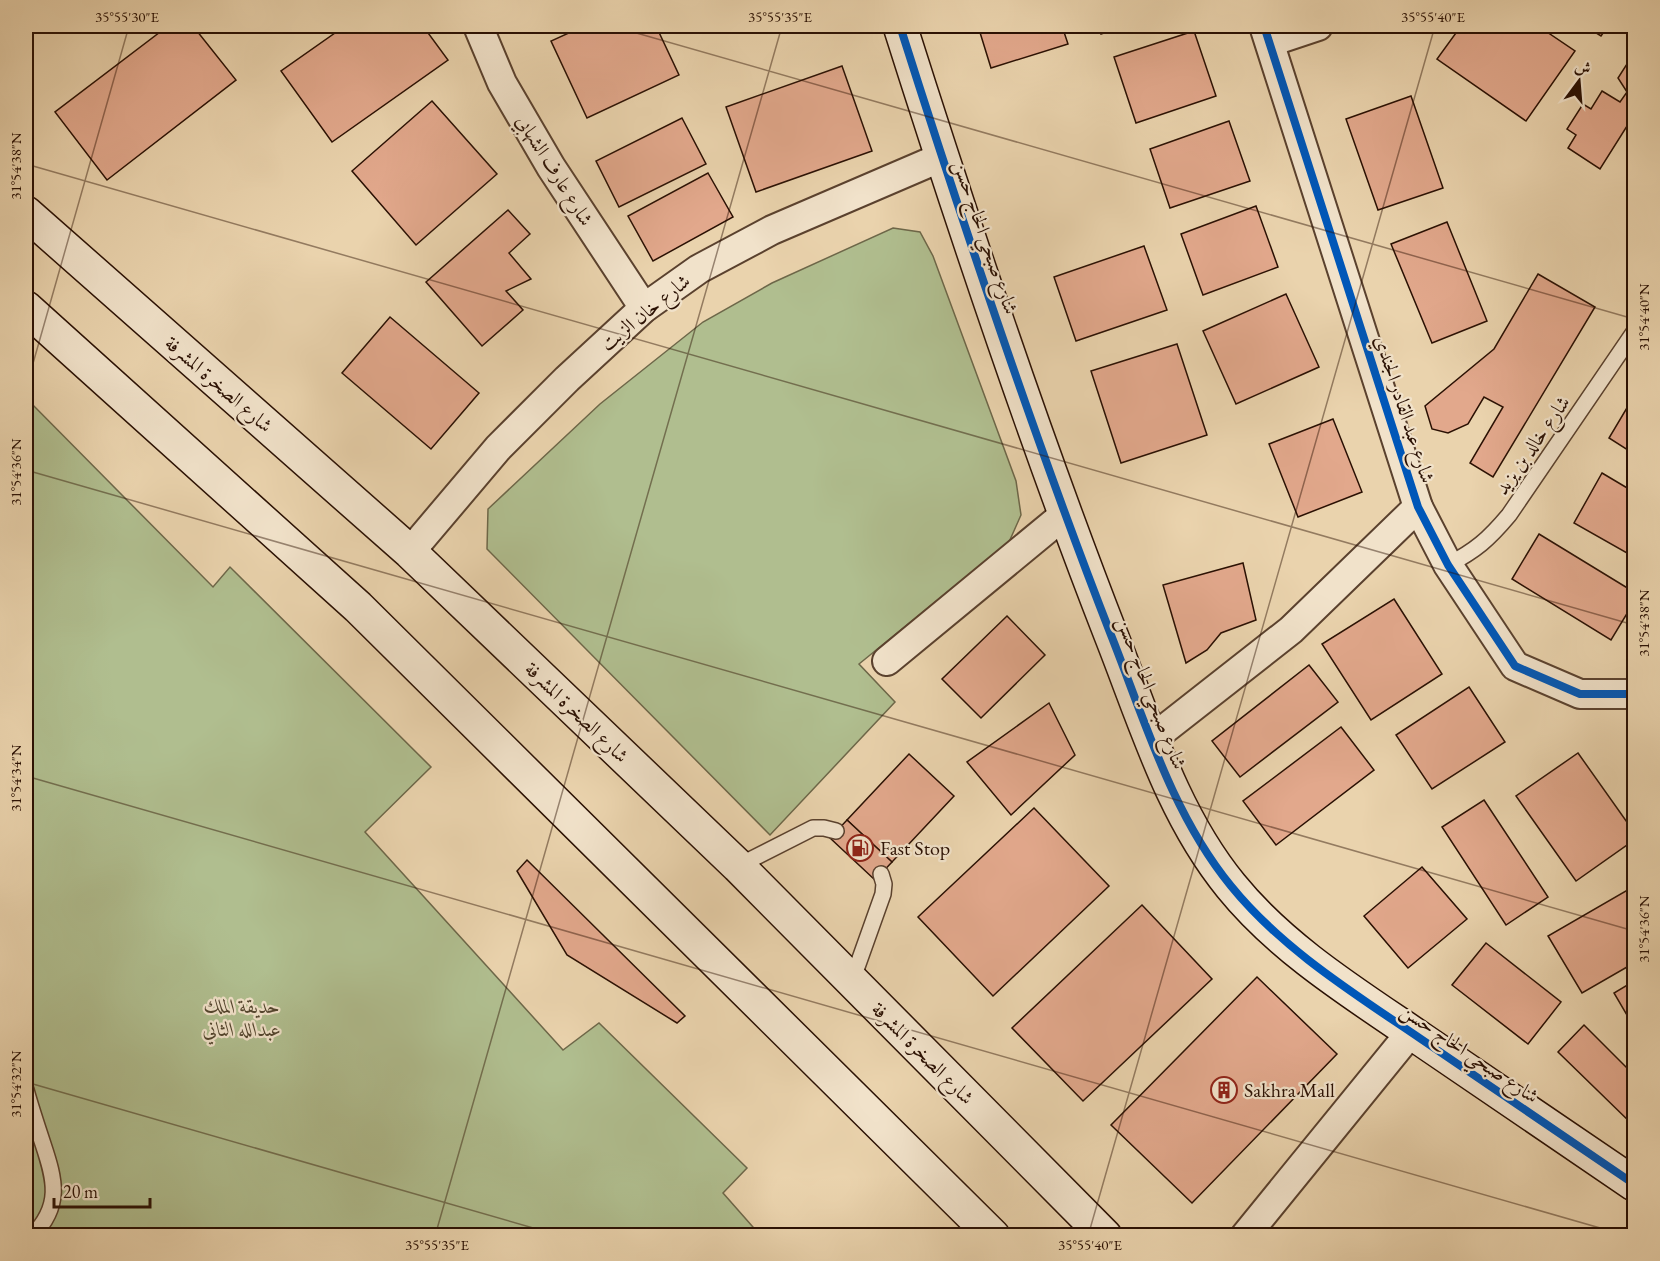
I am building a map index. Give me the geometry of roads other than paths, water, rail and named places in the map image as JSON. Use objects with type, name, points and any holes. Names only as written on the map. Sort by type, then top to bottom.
[{"type":"main road","name":"شارع صبحي الحاج حسن","points":[[900,26],[942,157],[1064,515],[1174,795],[1199,842],[1232,887],[1262,919],[1332,979],[1635,1184]]},
{"type":"main road","name":"شارع الصخرة المشرفة","points":[[26,213],[410,552],[738,866],[1105,1236]]},
{"type":"main road","points":[[26,308],[358,607],[993,1236]]},
{"type":"street","name":"شارع عارف الشهابي","points":[[478,26],[502,83],[551,167],[644,308]]},
{"type":"street","points":[[1267,34],[1318,26]]},
{"type":"street","name":"شارع عبد القادر الجندي","points":[[1267,34],[1418,507],[1448,564],[1515,666],[1580,694],[1635,694]]},
{"type":"street","name":"شارع خان الزيت","points":[[410,552],[498,448],[567,379],[644,308],[699,269],[772,230],[942,157]]},
{"type":"street","points":[[1152,740],[1291,630],[1418,507]]},
{"type":"street","points":[[887,661],[1064,515]]},
{"type":"street","points":[[1245,1236],[1411,1032]]},
{"type":"lane","name":"شارع خالد بن يزيد","points":[[1448,564],[1472,552],[1490,538],[1509,515],[1635,332]]},
{"type":"lane","points":[[738,866],[813,828],[836,831]]},
{"type":"lane","points":[[852,981],[883,894],[884,884],[881,874]]},
{"type":"lane","points":[[26,1090],[54,1179],[54,1197],[49,1213],[41,1227],[32,1236]]},
{"type":"place","name":"Fast Stop","points":[[860,848]]},
{"type":"place","name":"Sakhra Mall","points":[[1224,1090]]},
{"type":"park label","name":"حديقة الملك عبدالله الثاني","points":[[242,1018]]}]
